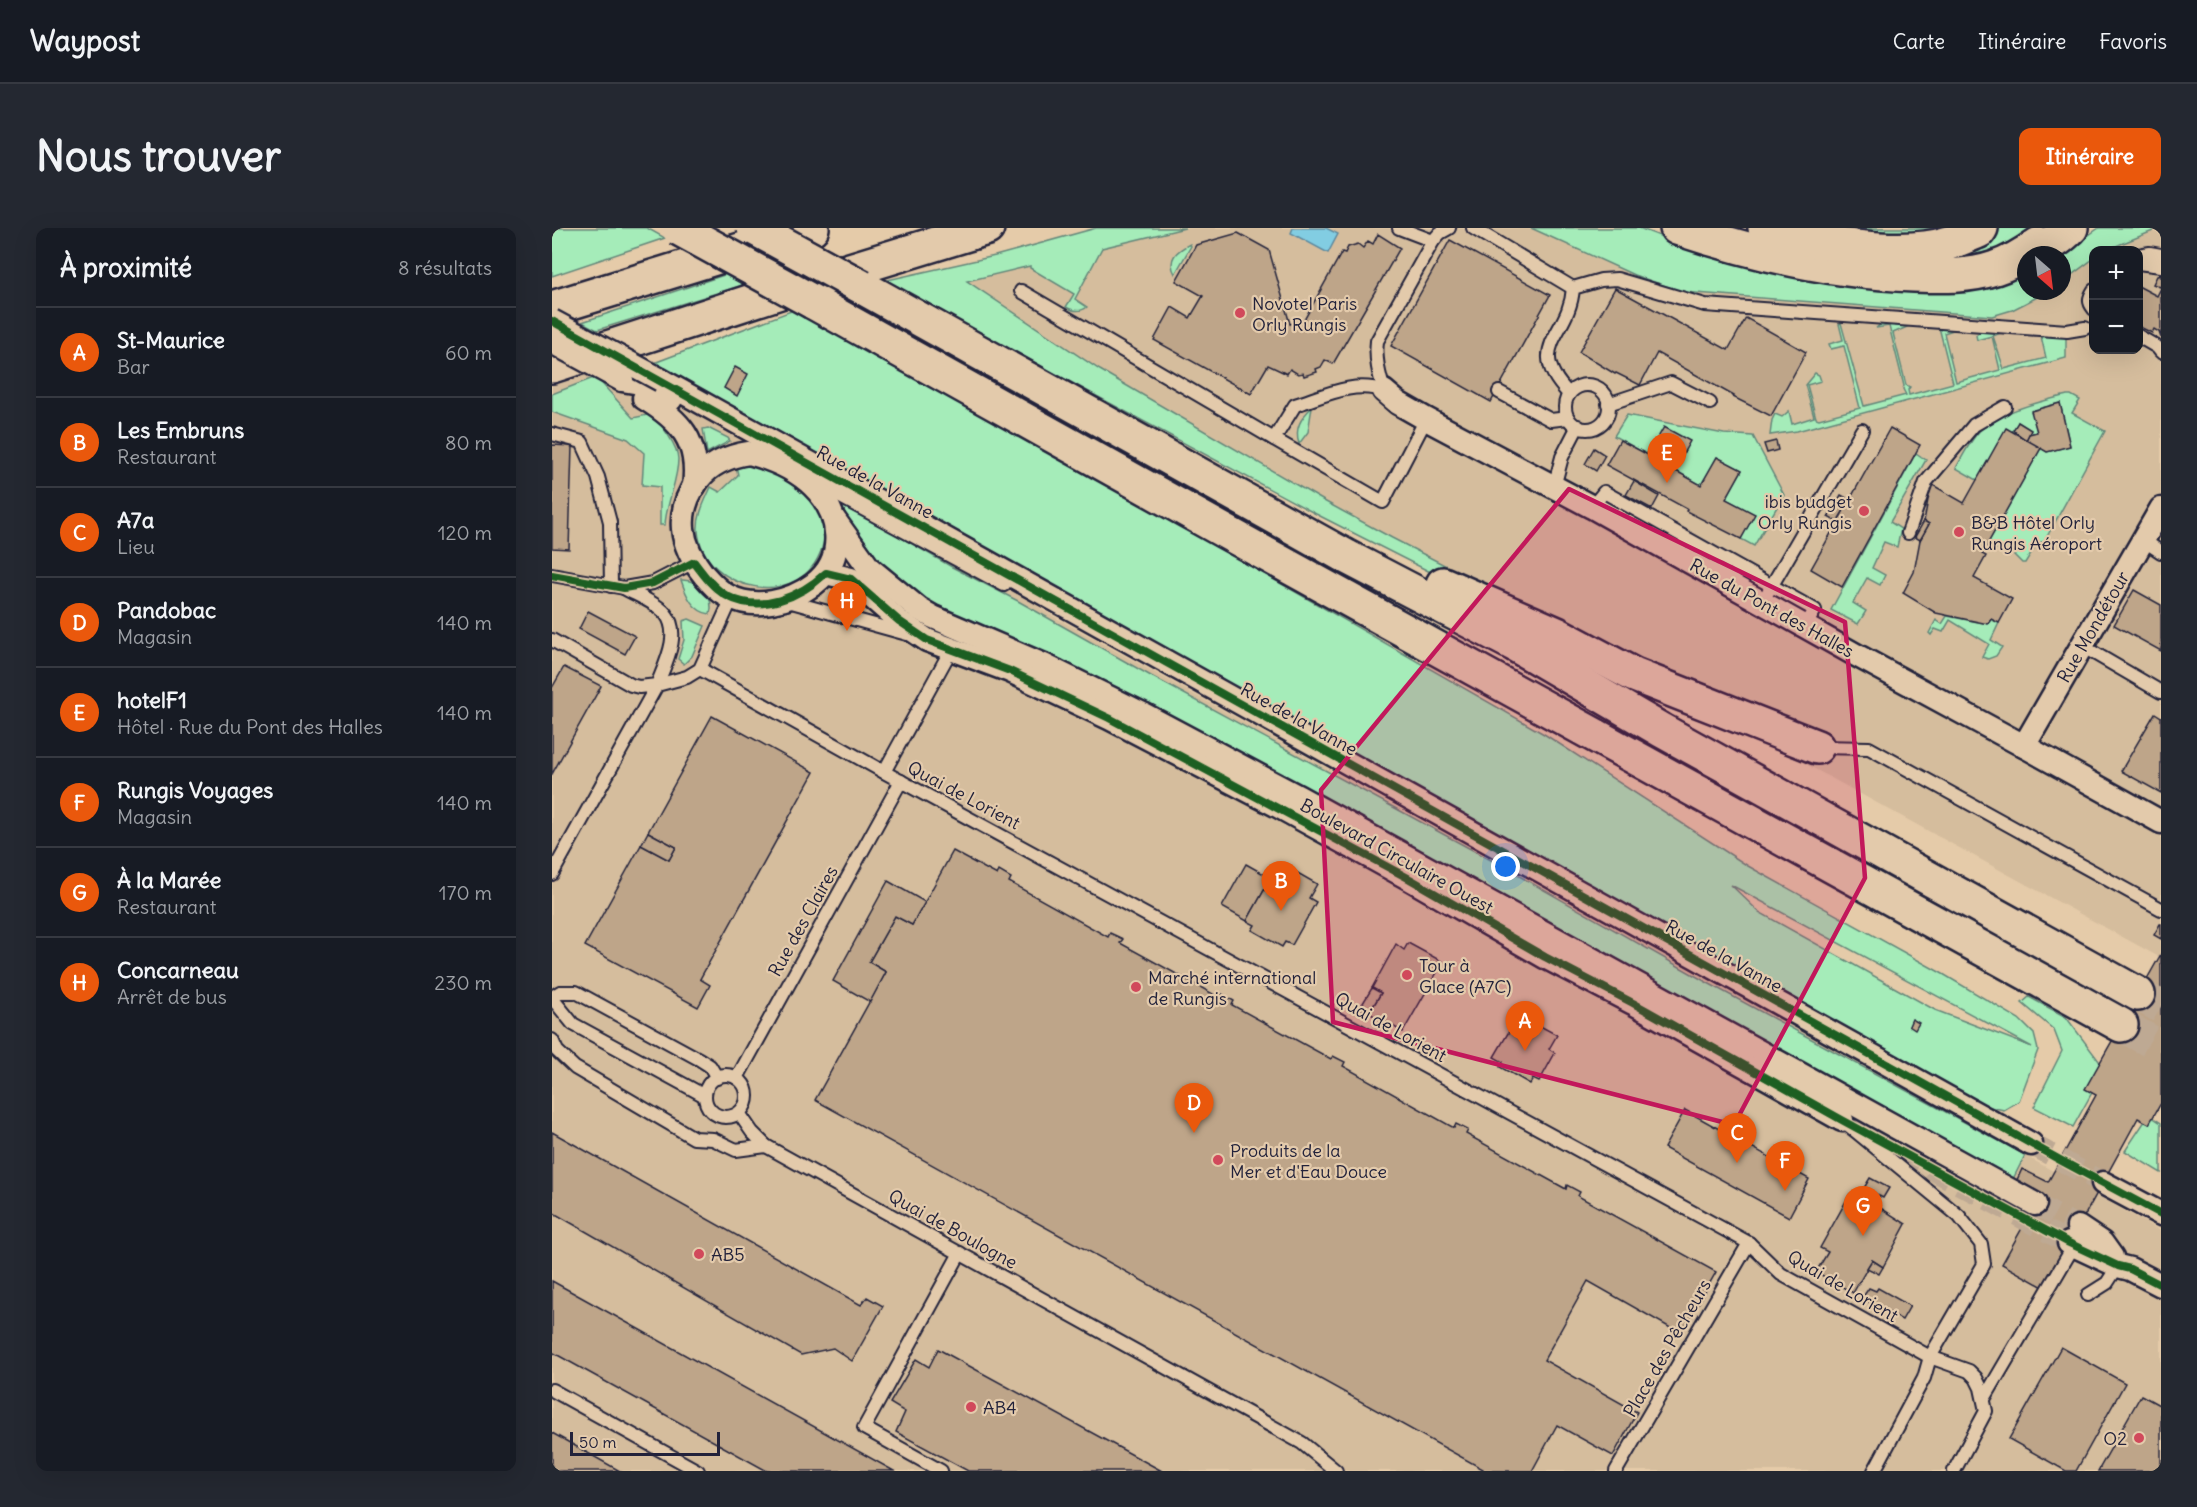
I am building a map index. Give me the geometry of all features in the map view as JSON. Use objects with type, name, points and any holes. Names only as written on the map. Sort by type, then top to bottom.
[{"type":"highway","points":[[678,228],[2121,1025]]},
{"type":"highway","points":[[754,228],[1347,557],[1514,644],[1661,730],[2138,994]]},
{"type":"highway","points":[[552,308],[812,228]]},
{"type":"highway","points":[[552,366],[814,280],[987,228]]},
{"type":"highway","points":[[1677,228],[1778,258],[1869,273],[1943,276],[1974,273],[2007,264],[2044,236],[2049,244],[2071,228]]},
{"type":"highway","points":[[1765,228],[1858,248],[1906,250],[1947,244],[1982,229]]},
{"type":"highway","points":[[1347,557],[1377,554],[1557,634],[1634,675],[1817,747]]},
{"type":"street","name":"Rue de la Vanne","points":[[552,321],[2031,1144]]},
{"type":"street","points":[[552,342],[622,381],[638,395],[668,413],[683,430],[693,449],[696,460],[694,486]]},
{"type":"street","points":[[622,381],[646,384],[767,458],[801,476],[819,492],[834,519],[869,568],[919,609],[1044,665],[1153,719],[1288,791],[2035,1204]]},
{"type":"street","name":"Rue du Pont des Halles","points":[[1384,391],[1398,403],[1426,419],[1592,507],[1766,594],[1805,626],[1856,656],[2161,822]]},
{"type":"street","points":[[767,458],[749,453],[725,459],[702,474],[694,486],[685,507],[682,531],[694,562],[710,582],[732,598],[756,603],[784,600],[805,590],[826,573],[836,550],[837,530],[834,519]]},
{"type":"street","name":"Rue Mondétour","points":[[2024,746],[2082,646],[2152,546],[2161,509]]},
{"type":"street","name":"Boulevard Circulaire Ouest","points":[[826,573],[851,579],[899,621],[927,640],[1010,671],[1109,718],[1276,805],[1545,957],[1633,1003],[1842,1120]]},
{"type":"street","points":[[2103,1183],[2161,1214]]},
{"type":"street","points":[[2076,1237],[2112,1275],[2130,1269],[2161,1285]]},
{"type":"lane","points":[[1399,228],[1433,241]]},
{"type":"lane","points":[[1384,391],[1378,372],[1377,341],[1433,241],[1449,228]]},
{"type":"lane","points":[[1473,228],[1573,288],[1601,280],[1617,279],[1705,305],[2067,331],[2085,328]]},
{"type":"lane","points":[[2143,254],[2161,255]]},
{"type":"lane","points":[[2143,264],[2161,266]]},
{"type":"lane","points":[[1569,394],[1554,378],[1549,361],[1550,345],[1572,303],[1573,288]]},
{"type":"lane","points":[[1021,291],[1383,502],[1426,419]]},
{"type":"lane","points":[[2143,338],[2161,352]]},
{"type":"lane","points":[[1608,404],[1671,383],[1710,403]]},
{"type":"lane","points":[[1499,392],[1551,420],[1573,422],[1590,428],[1598,426],[1608,412],[1605,395],[1600,389],[1584,385],[1569,394],[1565,401],[1565,410],[1573,422]]},
{"type":"lane","points":[[1274,439],[1295,405],[1353,387],[1363,386],[1384,391]]},
{"type":"lane","points":[[1908,533],[1926,482],[1974,425],[2005,407]]},
{"type":"lane","points":[[1554,487],[1573,422]]},
{"type":"lane","points":[[1766,594],[1862,429]]},
{"type":"lane","points":[[552,434],[582,441],[598,477],[610,522],[617,587]]},
{"type":"lane","points":[[801,476],[1004,585]]},
{"type":"lane","points":[[554,576],[617,587],[653,583],[694,562]]},
{"type":"lane","points":[[552,874],[657,685],[671,646],[669,620],[665,613],[617,587]]},
{"type":"lane","points":[[552,640],[631,685],[639,687],[657,685],[687,677],[700,669],[732,598]]},
{"type":"lane","points":[[784,600],[927,640]]},
{"type":"lane","points":[[2082,646],[2161,692]]},
{"type":"lane","points":[[884,772],[952,648]]},
{"type":"lane","name":"Quai de Lorient","points":[[700,669],[884,772],[1749,1243],[1781,1274],[1930,1357],[1969,1371],[1976,1378],[1985,1405]]},
{"type":"lane","points":[[1817,747],[1869,748],[2161,909]]},
{"type":"lane","name":"Rue des Claires","points":[[737,1078],[901,781]]},
{"type":"lane","points":[[705,1096],[573,1024],[552,997],[560,992],[576,992],[699,1059],[710,1066],[717,1078]]},
{"type":"lane","points":[[554,1047],[574,1068],[694,1138],[713,1139],[736,1150],[766,1146]]},
{"type":"lane","points":[[727,1075],[737,1078],[747,1092],[746,1106],[739,1113],[728,1117],[715,1114],[706,1103],[705,1096],[709,1084],[727,1075]]},
{"type":"lane","name":"Quai de Boulogne","points":[[739,1113],[752,1132],[766,1146],[1302,1443],[1324,1467],[1336,1471]]},
{"type":"lane","points":[[1842,1120],[1959,1216],[1981,1244],[1984,1264],[1930,1357],[1924,1378],[1874,1471]]},
{"type":"lane","points":[[1954,1471],[1985,1405],[2076,1237]]},
{"type":"lane","name":"Place des Pêcheurs","points":[[1616,1471],[1749,1243]]},
{"type":"lane","points":[[941,1471],[864,1428],[960,1253]]},
{"type":"lane","points":[[2088,1295],[2112,1275]]},
{"type":"lane","points":[[552,1390],[698,1471]]},
{"type":"highlighted area","points":[[1569,489],[1845,622],[1865,878],[1734,1125],[1333,1022],[1321,790]]},
{"type":"shaded area","points":[[1185,228],[1531,228],[1602,261],[2012,310],[2031,300],[2071,300],[2071,275],[2089,262],[2089,354],[2143,354],[2143,246],[2116,246],[2153,231],[2161,235],[2161,958],[1324,501],[1100,370],[966,281]]},
{"type":"shaded area","name":"Marché international de Rungis","points":[[552,326],[1010,581],[1042,610],[2161,1231],[2161,1471],[552,1471]]},
{"type":"green space","points":[[552,228],[647,228],[665,238],[552,276]]},
{"type":"green space","points":[[1096,228],[1185,228],[1102,248],[1075,299],[1087,307],[1082,310],[1066,307],[1074,294],[1030,266],[967,281],[1100,370],[1324,501],[1629,660],[1450,582],[1316,514],[883,281],[995,256]]},
{"type":"green space","points":[[1531,228],[1639,228],[1678,243],[1998,284],[2017,278],[2017,300],[2031,300],[2012,310],[1992,316],[1683,292],[1634,275]]},
{"type":"green space","points":[[1804,228],[1951,228],[1921,237]]},
{"type":"green space","points":[[2000,228],[2033,228],[2000,251],[1964,265],[1946,258],[1982,242]]},
{"type":"green space","points":[[2099,228],[2153,228],[2153,231],[2116,246],[2089,246],[2089,262],[2071,275],[2071,247]]},
{"type":"green space","points":[[1190,244],[1175,274],[1172,264],[1174,256]]},
{"type":"green space","points":[[727,274],[746,284],[597,330],[582,322]]},
{"type":"green space","points":[[847,293],[1040,403],[1034,410],[836,296]]},
{"type":"green space","points":[[799,308],[1544,734],[1748,866],[1943,974],[2019,1019],[2034,1034],[2038,1050],[2019,1101],[2004,1110],[1985,1106],[654,363]],"holes":[[[1731,885],[2032,1047],[1935,1010],[1759,912]]]},
{"type":"green space","points":[[1884,322],[1907,327],[1893,333],[1906,385],[1910,387],[1909,395],[1953,383],[1939,327],[1956,329],[1944,333],[1956,382],[2000,370],[1992,336],[1977,340],[1976,335],[1982,330],[2003,332],[1993,336],[2004,369],[2046,358],[2041,336],[2066,336],[2066,358],[1797,431],[1770,435],[1775,414],[1782,417],[1789,411],[1792,424],[1814,417],[1805,385],[1815,373],[1819,375],[1821,381],[1807,385],[1816,418],[1860,408],[1844,346],[1831,349],[1829,344],[1843,340],[1839,324],[1841,323],[1864,406],[1906,395],[1889,326],[1876,328]]},
{"type":"green space","points":[[596,377],[633,418],[652,414],[675,448],[678,459],[677,467],[665,525],[660,525],[660,487],[642,485],[644,453],[628,439],[552,412],[552,394]]},
{"type":"green space","points":[[2067,395],[2080,400],[2072,413],[2105,431],[2044,542],[2038,542],[2025,563],[2022,563],[2011,552],[1996,549],[1989,541],[2041,448],[2047,452],[2070,446],[2060,403],[2032,411],[2037,432],[2029,434],[2031,430],[2018,422],[2021,437],[2006,429],[1977,480],[1956,468],[1976,435],[1994,420],[2018,409]]},
{"type":"green space","points":[[1312,407],[1308,432],[1299,444],[1297,433],[1300,424]]},
{"type":"green space","points":[[1627,415],[1724,434],[1753,436],[1784,495],[1754,546],[1741,539],[1754,514],[1726,499],[1742,470],[1717,457],[1701,485],[1614,436]]},
{"type":"green space","points":[[708,428],[730,441],[707,453],[703,429]]},
{"type":"green space","points":[[1916,453],[1926,460],[1890,522],[1901,529],[1897,547],[1884,542],[1872,568],[1885,575],[1880,585],[1867,578],[1853,603],[1866,611],[1858,624],[1831,610]]},
{"type":"green space","points":[[752,463],[772,469],[797,485],[817,509],[824,528],[822,548],[811,568],[794,581],[775,587],[754,586],[734,580],[717,568],[704,552],[698,531],[700,514],[711,487],[720,492],[738,475],[736,466]]},
{"type":"green space","points":[[840,502],[952,567],[1491,860],[1708,983],[2025,1155],[2012,1181],[933,608],[876,562],[848,522]]},
{"type":"green space","points":[[681,580],[694,582],[704,590],[710,601],[710,614],[704,613],[695,606],[688,597]]},
{"type":"green space","points":[[1947,616],[1988,624],[1991,619],[1999,623],[1991,640],[2002,647],[1996,656],[1988,659],[1982,657],[1989,644],[1950,620],[1943,632],[1935,629],[1931,635],[1929,633],[1936,620],[1942,624]]},
{"type":"green space","points":[[689,619],[705,626],[692,656],[684,664],[678,659],[684,640],[683,621]]},
{"type":"green space","points":[[2029,997],[2066,1017],[2105,1069],[2073,1127],[2034,1107],[2062,1051],[2054,1030],[2022,1003]]},
{"type":"green space","points":[[2149,1115],[2161,1123],[2161,1173],[2125,1151]]},
{"type":"water","points":[[1293,228],[1326,228],[1338,234],[1328,253],[1291,233]]},
{"type":"building","name":"Novotel Paris Orly Rungis","points":[[1238,233],[1269,250],[1290,324],[1304,320],[1342,252],[1345,253],[1348,247],[1358,244],[1363,248],[1368,241],[1373,244],[1378,234],[1400,248],[1333,364],[1325,360],[1321,367],[1316,369],[1317,372],[1304,376],[1303,373],[1298,374],[1290,369],[1287,374],[1268,365],[1251,394],[1154,340],[1172,307],[1190,318],[1203,296],[1176,281],[1196,245]]},
{"type":"building","points":[[1450,240],[1550,295],[1491,402],[1391,346]]},
{"type":"building","points":[[2161,275],[2160,287],[2153,284],[2157,276]]},
{"type":"building","points":[[1615,288],[1728,350],[1746,318],[1806,352],[1771,416],[1657,353],[1640,385],[1615,374],[1579,352]]},
{"type":"building","points":[[2161,288],[2161,338],[2159,332],[2154,329],[2152,333],[2143,328],[2143,289],[2157,296]]},
{"type":"building","points":[[735,367],[748,374],[737,396],[724,388]]},
{"type":"building","points":[[2060,403],[2070,446],[2047,452],[2026,440],[2029,434],[2037,432],[2031,411]]},
{"type":"building","points":[[2018,422],[2031,430],[2026,440],[2013,430]]},
{"type":"building","points":[[1664,427],[1690,441],[1674,470],[1701,485],[1717,457],[1742,470],[1726,499],[1755,514],[1741,539],[1686,511],[1687,509],[1606,465],[1620,440],[1648,455]]},
{"type":"building","name":"ibis budget Orly Rungis","points":[[1890,428],[1920,445],[1842,587],[1811,569]]},
{"type":"building","name":"B&B Hôtel Orly Rungis Aéroport","points":[[2006,428],[2041,448],[1982,554],[1986,556],[1974,578],[2012,599],[1999,623],[1991,619],[1988,624],[1936,613],[1903,593],[1914,572],[1920,540],[1929,524],[1924,521],[1931,484],[1964,503]]},
{"type":"building","points":[[1776,441],[1778,450],[1767,453],[1764,444]]},
{"type":"building","points":[[552,445],[572,446],[569,549],[552,548]]},
{"type":"building","points":[[1594,448],[1605,455],[1596,471],[1585,464]]},
{"type":"building","points":[[1634,481],[1659,496],[1652,509],[1626,495]]},
{"type":"building","points":[[1841,495],[1850,500],[1837,522],[1828,517]]},
{"type":"building","points":[[1924,521],[1929,524],[1920,540],[1915,537]]},
{"type":"building","points":[[2134,590],[2161,605],[2161,651],[2114,625]]},
{"type":"building","points":[[588,611],[635,636],[625,654],[579,629]]},
{"type":"building","points":[[564,667],[601,686],[552,774],[552,688]]},
{"type":"building","points":[[2155,713],[2161,717],[2161,793],[2121,771]]},
{"type":"building","points":[[712,716],[814,772],[700,979],[710,985],[698,1007],[585,946],[641,845],[669,860],[676,847],[648,832]]},
{"type":"building","points":[[648,832],[676,847],[669,860],[641,845]]},
{"type":"building","name":"Produits de la Mer et d'Eau Douce","points":[[953,851],[997,875],[999,871],[1011,878],[1009,882],[1108,937],[1110,933],[1123,939],[1120,943],[1220,998],[1222,994],[1234,1001],[1232,1005],[1331,1059],[1333,1056],[1345,1062],[1343,1066],[1454,1128],[1456,1124],[1468,1130],[1466,1134],[1566,1189],[1567,1185],[1580,1192],[1578,1196],[1716,1272],[1681,1334],[1588,1281],[1544,1360],[1637,1412],[1613,1456],[1557,1425],[1532,1471],[1482,1471],[1483,1469],[815,1100],[886,972],[869,962],[895,916],[912,925]]},
{"type":"building","points":[[1246,864],[1271,878],[1247,921],[1222,907]]},
{"type":"building","points":[[1287,867],[1317,884],[1309,898],[1316,902],[1292,945],[1285,942],[1282,947],[1252,930],[1255,925],[1247,921],[1271,878],[1279,882]]},
{"type":"building","points":[[888,881],[925,902],[912,925],[895,916],[869,962],[886,972],[870,1002],[833,981]]},
{"type":"building","points":[[2161,924],[2161,939],[2154,935]]},
{"type":"building","name":"Tour à Glace (A7C)","points":[[1408,943],[1443,962],[1403,1032],[1369,1013],[1381,993],[1372,988],[1396,944],[1404,950]]},
{"type":"building","points":[[2161,954],[2161,1103],[2149,1124],[2138,1118],[2045,1288],[2002,1264],[2040,1196],[2016,1182],[2022,1169],[2048,1182],[2096,1095],[2085,1089]]},
{"type":"building","points":[[1372,988],[1381,993],[1369,1013],[1360,1008]]},
{"type":"building","points":[[1527,1019],[1557,1035],[1549,1049],[1555,1053],[1539,1082],[1533,1079],[1530,1084],[1500,1067],[1503,1062],[1494,1057],[1511,1028],[1519,1033]]},
{"type":"building","points":[[1912,1019],[1919,1023],[1915,1030],[1909,1026]]},
{"type":"building","points":[[1685,1110],[1809,1179],[1789,1217],[1664,1148]]},
{"type":"building","name":"AB5","points":[[552,1132],[861,1305],[867,1297],[883,1306],[852,1361],[833,1348],[801,1355],[552,1212]]},
{"type":"building","points":[[1870,1178],[1889,1188],[1883,1198],[1864,1188]]},
{"type":"building","points":[[1850,1194],[1854,1196],[1852,1200],[1855,1202],[1856,1200],[1871,1208],[1873,1203],[1906,1224],[1883,1267],[1872,1260],[1853,1293],[1816,1272],[1828,1252],[1820,1248]]},
{"type":"building","points":[[1872,1260],[1883,1267],[1879,1274],[1867,1268]]},
{"type":"building","points":[[552,1281],[894,1471],[767,1471],[552,1352]]},
{"type":"building","points":[[1869,1288],[1876,1291],[1878,1288],[1910,1306],[1902,1320],[1862,1298]]},
{"type":"building","points":[[2061,1347],[2125,1383],[2076,1471],[2066,1471],[2009,1439]]},
{"type":"building","name":"AB4","points":[[938,1349],[1162,1471],[968,1471],[896,1432],[905,1412],[890,1403],[916,1359],[929,1367]]},
{"type":"building","name":"O2","points":[[2141,1395],[2161,1406],[2161,1471],[2098,1471]]},
{"type":"building","points":[[552,1433],[620,1471],[552,1471]]},
{"type":"tunnel","points":[[2138,994],[2161,1007]]},
{"type":"tunnel","points":[[2121,1025],[2161,1047]]},
{"type":"tunnel","points":[[1843,1121],[2069,1243]]},
{"type":"tunnel","points":[[2031,1144],[2103,1183]]},
{"type":"tunnel","points":[[2035,1204],[2078,1227]]},
{"type":"cycle path","points":[[552,321],[2161,1214]]},
{"type":"cycle path","points":[[552,575],[624,588],[653,583],[694,562],[722,593],[740,601],[753,603],[766,603],[792,596],[816,582],[826,573],[851,579],[899,621],[927,640],[1010,671],[1109,718],[1410,879],[1545,957],[2069,1243],[2161,1285]]},
{"type":"place","name":"Novotel Paris Orly Rungis","points":[[1240,313]]},
{"type":"place","name":"hotelF1","points":[[1667,483]]},
{"type":"place","name":"ibis budget Orly Rungis","points":[[1864,511]]},
{"type":"place","name":"B&B Hôtel Orly Rungis Aéroport","points":[[1959,532]]},
{"type":"place","name":"Concarneau","points":[[847,631]]},
{"type":"place","name":"Les Embruns","points":[[1281,911]]},
{"type":"place","name":"Tour à Glace (A7C)","points":[[1407,975]]},
{"type":"place","name":"Marché international de Rungis","points":[[1136,987]]},
{"type":"place","name":"St-Maurice","points":[[1525,1051]]},
{"type":"place","name":"Pandobac","points":[[1194,1133]]},
{"type":"place","name":"Produits de la Mer et d'Eau Douce","points":[[1218,1160]]},
{"type":"place","name":"A7a","points":[[1737,1163]]},
{"type":"place","name":"Rungis Voyages","points":[[1785,1191]]},
{"type":"place","name":"À la Marée","points":[[1863,1236]]},
{"type":"place","name":"AB5","points":[[699,1254]]},
{"type":"place","name":"AB4","points":[[971,1407]]},
{"type":"place","name":"O2","points":[[2139,1438]]}]
